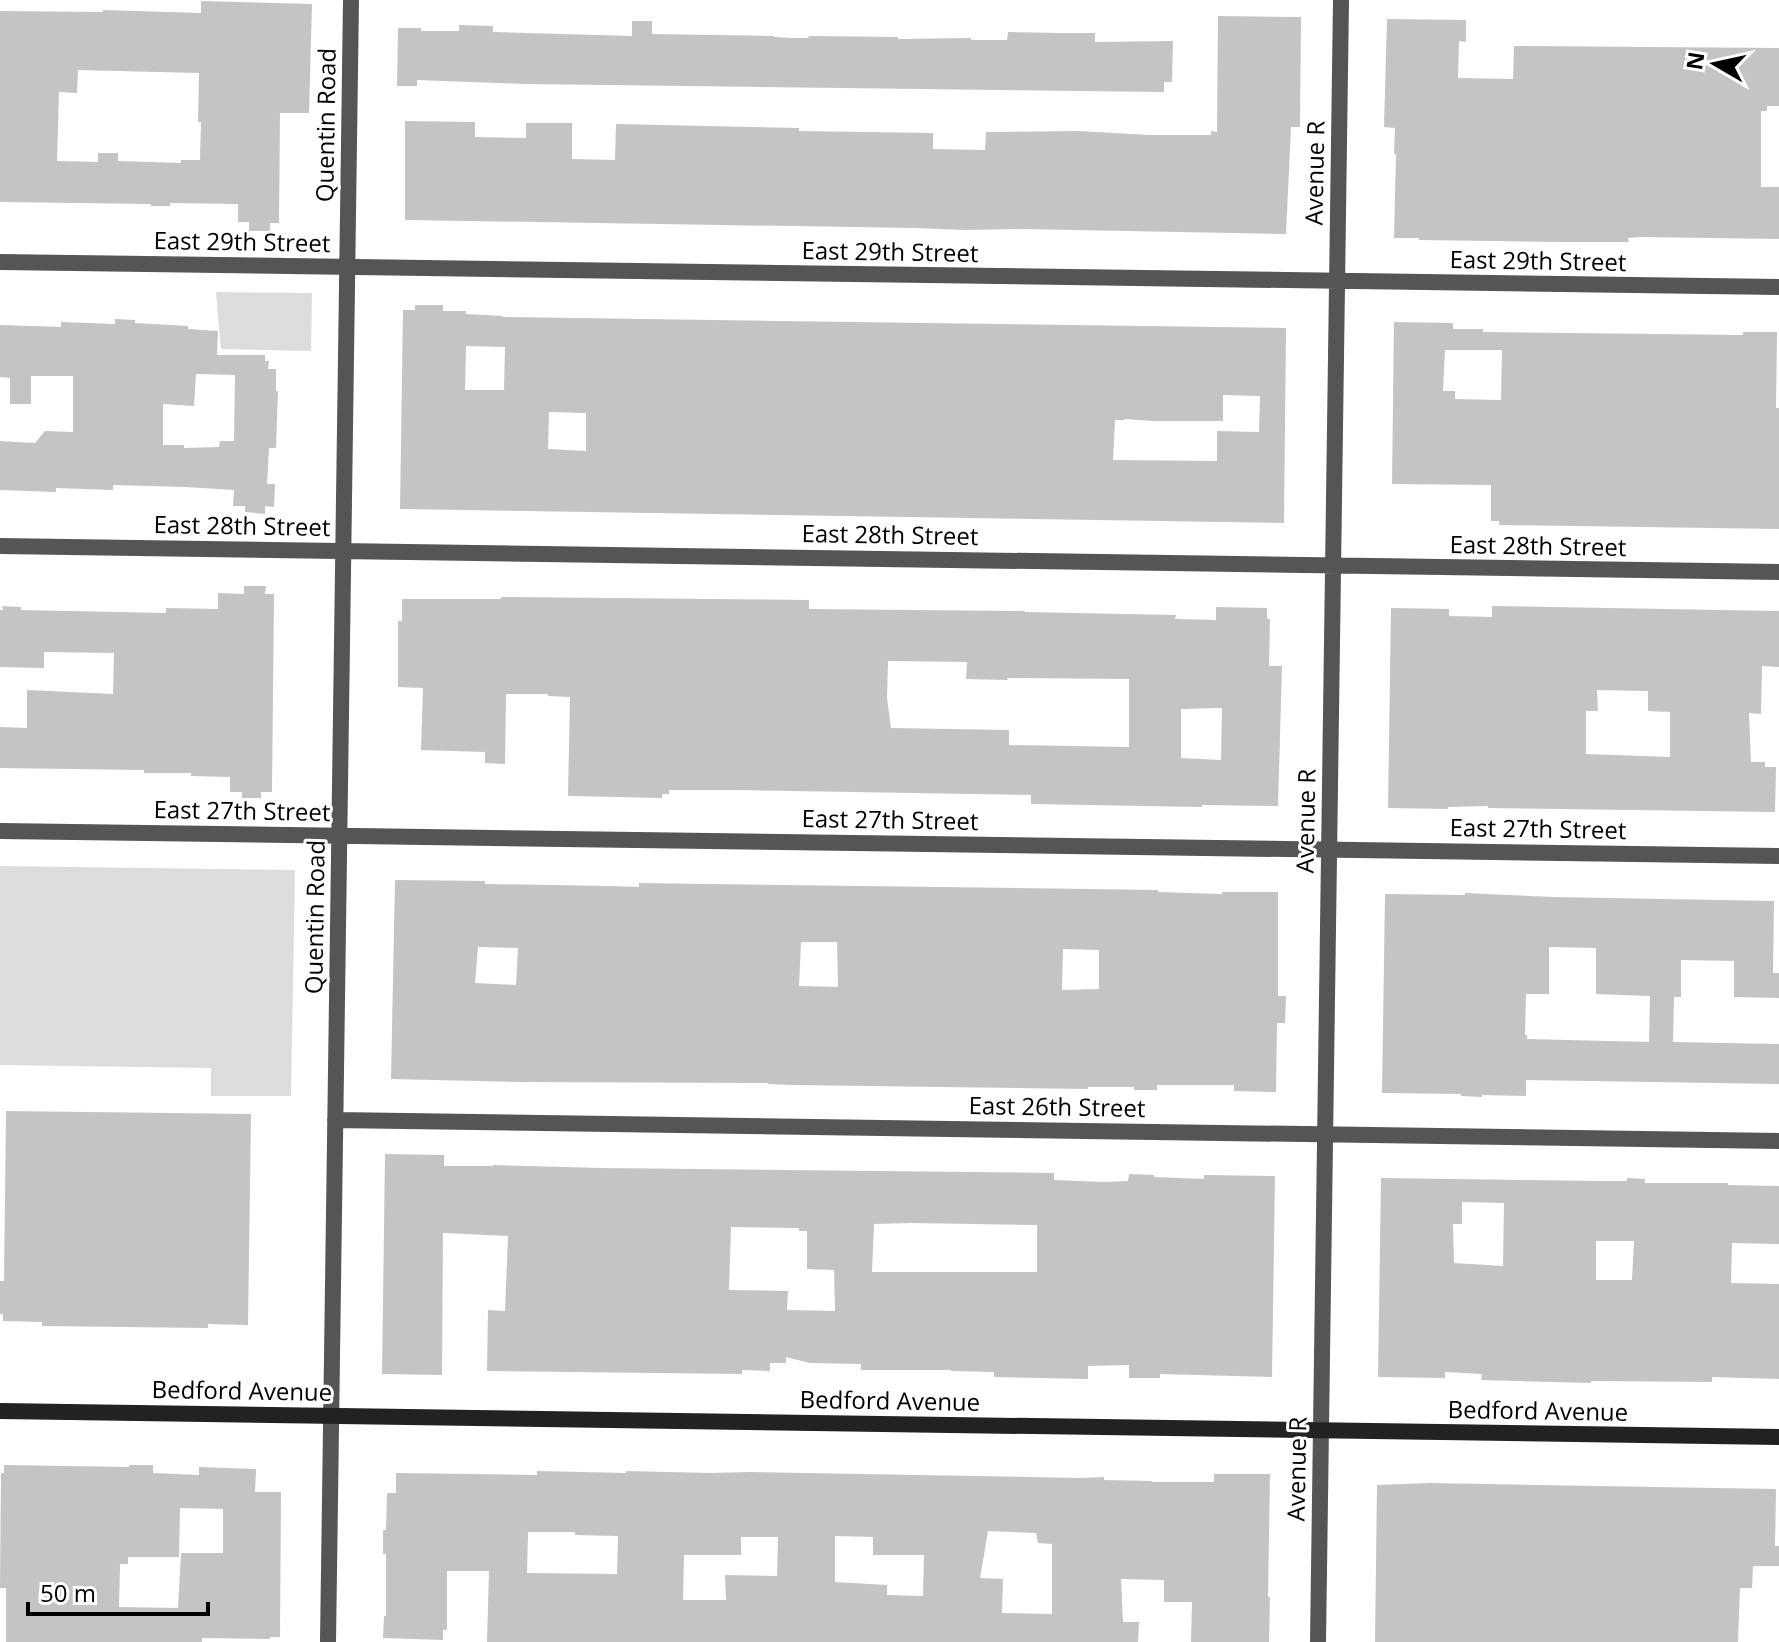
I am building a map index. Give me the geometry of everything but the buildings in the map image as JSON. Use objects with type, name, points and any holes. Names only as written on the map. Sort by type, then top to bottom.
[{"type":"main road","name":"Bedford Avenue","points":[[0,1411],[1779,1437]]},
{"type":"street","name":"Quentin Road","points":[[328,1642],[351,0]]},
{"type":"street","name":"Avenue R","points":[[1318,1642],[1341,0]]},
{"type":"street","name":"East 29th Street","points":[[0,262],[1779,287]]},
{"type":"street","name":"East 28th Street","points":[[0,546],[1779,572]]},
{"type":"street","name":"East 27th Street","points":[[0,831],[1779,856]]},
{"type":"street","name":"East 26th Street","points":[[335,1120],[1779,1141]]},
{"type":"shaded area","points":[[216,292],[312,293],[311,351],[221,349]]},
{"type":"shaded area","points":[[0,866],[295,870],[291,1096],[211,1096],[211,1068],[0,1065]]}]
